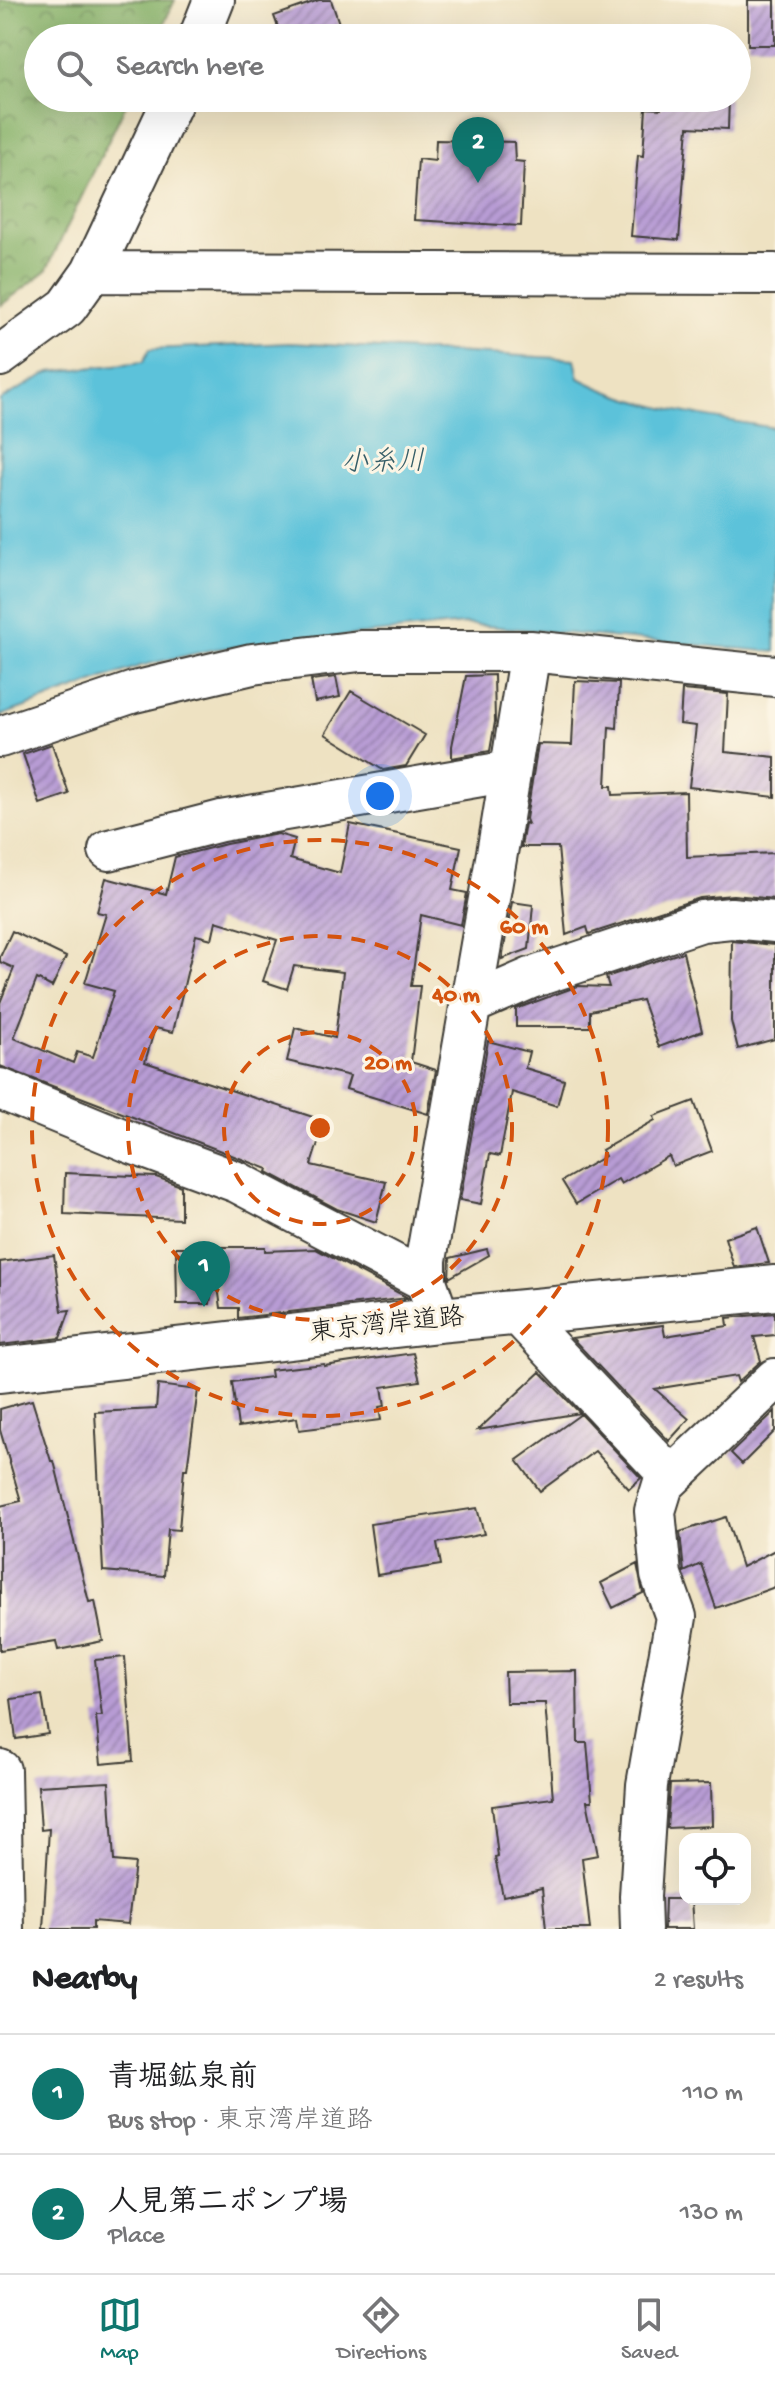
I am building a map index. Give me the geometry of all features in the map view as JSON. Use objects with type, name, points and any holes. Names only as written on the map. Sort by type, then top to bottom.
[{"type":"highway","name":"東京湾岸道路","points":[[0,1370],[433,1301],[518,1314],[775,1288]]},
{"type":"street","points":[[0,356],[67,307],[92,272],[167,112]]},
{"type":"street","points":[[92,272],[395,274],[691,271],[775,274]]},
{"type":"street","points":[[0,737],[134,692],[252,664],[360,651],[530,651],[775,676]]},
{"type":"street","points":[[433,1301],[426,1260],[530,651]]},
{"type":"street","points":[[109,850],[221,821],[510,771]]},
{"type":"street","points":[[471,1004],[531,978],[702,921],[731,918],[775,922]]},
{"type":"street","points":[[0,1089],[237,1182],[433,1301]]},
{"type":"street","points":[[518,1314],[671,1477]]},
{"type":"street","points":[[641,1929],[647,1785],[676,1617],[661,1575],[655,1511],[663,1485],[775,1379]]},
{"type":"street","points":[[0,1770],[3,1929]]},
{"type":"green space","points":[[0,0],[175,0],[164,24],[24,24],[24,112],[122,112],[46,271],[0,306]]},
{"type":"water","name":"小糸川","points":[[290,343],[575,359],[579,378],[624,397],[674,410],[775,428],[775,652],[464,624],[215,649],[140,666],[0,716],[0,400],[50,372],[143,362],[150,349]]},
{"type":"building","points":[[319,0],[331,0],[339,24],[277,24],[274,16]]},
{"type":"building","points":[[748,0],[775,0],[775,45],[751,45],[751,24],[748,24]]},
{"type":"building","points":[[646,112],[729,112],[728,129],[688,127],[679,240],[631,236],[638,155],[643,156]]},
{"type":"building","points":[[436,140],[514,142],[515,161],[524,162],[521,226],[414,220],[418,159],[435,161]]},
{"type":"building","points":[[494,675],[495,722],[490,751],[452,758],[466,676]]},
{"type":"building","points":[[336,677],[340,697],[315,702],[311,680]]},
{"type":"building","points":[[575,681],[619,683],[617,728],[609,727],[606,786],[612,786],[613,795],[686,792],[687,857],[775,853],[775,899],[733,895],[700,898],[589,934],[587,927],[566,935],[558,847],[521,847],[525,823],[528,824],[526,819],[538,744],[572,745]]},
{"type":"building","points":[[682,690],[728,694],[725,752],[775,757],[775,797],[689,787],[696,726],[680,724]]},
{"type":"building","points":[[351,691],[425,735],[406,766],[383,770],[325,734]]},
{"type":"building","points":[[52,744],[69,794],[40,804],[23,754]]},
{"type":"building","points":[[350,824],[461,847],[452,890],[467,893],[461,925],[421,915],[411,986],[420,986],[411,1062],[436,1070],[428,1114],[346,1089],[350,1076],[287,1061],[295,1028],[335,1038],[343,972],[294,966],[287,989],[263,981],[277,940],[216,921],[212,939],[196,935],[173,1032],[155,1028],[145,1062],[325,1121],[311,1165],[386,1182],[376,1222],[337,1209],[267,1172],[268,1169],[0,1066],[0,1003],[14,968],[0,962],[0,957],[12,931],[66,957],[52,987],[37,979],[14,1038],[73,1063],[77,1052],[93,1057],[114,991],[85,983],[106,914],[97,912],[106,878],[166,894],[175,857],[278,834],[295,839],[290,859],[340,873]]},
{"type":"building","points":[[512,902],[533,905],[529,949],[502,959]]},
{"type":"building","points":[[732,941],[775,945],[775,1039],[738,1049],[731,1021]]},
{"type":"building","points":[[683,952],[702,1031],[659,1047],[642,1000],[590,1011],[590,1027],[516,1027],[516,1009],[578,986],[609,987],[606,977]]},
{"type":"building","points":[[488,1041],[529,1052],[525,1068],[564,1080],[557,1106],[512,1092],[500,1156],[490,1154],[481,1204],[460,1200]]},
{"type":"building","points":[[694,1101],[712,1151],[673,1166],[669,1156],[621,1184],[618,1179],[576,1204],[562,1181],[605,1156],[602,1150],[655,1120],[654,1116]]},
{"type":"building","points":[[65,1173],[156,1177],[181,1186],[181,1219],[64,1214]]},
{"type":"building","points":[[757,1227],[769,1263],[734,1267],[725,1238]]},
{"type":"building","points":[[176,1247],[265,1247],[265,1251],[316,1249],[408,1298],[238,1318],[238,1308],[221,1308],[216,1272],[210,1304],[177,1304]]},
{"type":"building","points":[[487,1249],[489,1255],[449,1278],[450,1258]]},
{"type":"building","points":[[54,1255],[62,1311],[70,1310],[60,1338],[0,1345],[0,1262]]},
{"type":"building","points":[[775,1313],[775,1335],[754,1337],[761,1361],[738,1382],[736,1376],[655,1389],[689,1419],[669,1441],[572,1338],[663,1325],[665,1336],[728,1326],[727,1318]]},
{"type":"building","points":[[413,1353],[420,1381],[382,1387],[385,1406],[379,1407],[381,1420],[299,1430],[297,1418],[238,1427],[232,1382],[271,1377],[270,1370],[324,1366]]},
{"type":"building","points":[[540,1372],[580,1413],[478,1430]]},
{"type":"building","points":[[158,1385],[198,1390],[187,1469],[184,1469],[179,1530],[168,1529],[164,1576],[103,1571],[95,1412],[156,1409]]},
{"type":"building","points":[[32,1400],[51,1461],[54,1461],[89,1602],[95,1601],[103,1641],[58,1650],[56,1641],[0,1650],[0,1506],[21,1501],[0,1430],[0,1409]]},
{"type":"building","points":[[775,1411],[775,1431],[742,1464],[731,1453]]},
{"type":"building","points":[[581,1414],[641,1478],[629,1489],[595,1451],[540,1491],[517,1460]]},
{"type":"building","points":[[477,1508],[484,1534],[437,1543],[441,1565],[377,1575],[370,1524]]},
{"type":"building","points":[[726,1517],[742,1567],[775,1550],[775,1587],[716,1608],[701,1564],[684,1572],[680,1532]]},
{"type":"building","points":[[637,1564],[643,1593],[613,1608],[601,1583]]},
{"type":"building","points":[[125,1657],[133,1761],[101,1764],[96,1716],[102,1716],[95,1660]]},
{"type":"building","points":[[577,1671],[578,1743],[587,1743],[592,1801],[587,1801],[598,1855],[582,1858],[590,1929],[546,1929],[542,1888],[503,1896],[495,1858],[498,1857],[492,1806],[553,1798],[545,1703],[506,1703],[505,1672]]},
{"type":"building","points":[[42,1695],[48,1734],[16,1739],[11,1699]]},
{"type":"building","points":[[109,1782],[114,1861],[135,1863],[128,1924],[93,1921],[93,1929],[43,1929],[49,1829],[41,1830],[38,1786]]},
{"type":"building","points":[[711,1783],[712,1826],[667,1828],[670,1784]]},
{"type":"building","points":[[665,1899],[679,1899],[679,1905],[691,1905],[693,1929],[664,1929]]},
{"type":"place","name":"人見第二ポンプ場","points":[[478,183]]},
{"type":"place","name":"青堀鉱泉前","points":[[204,1307]]}]
